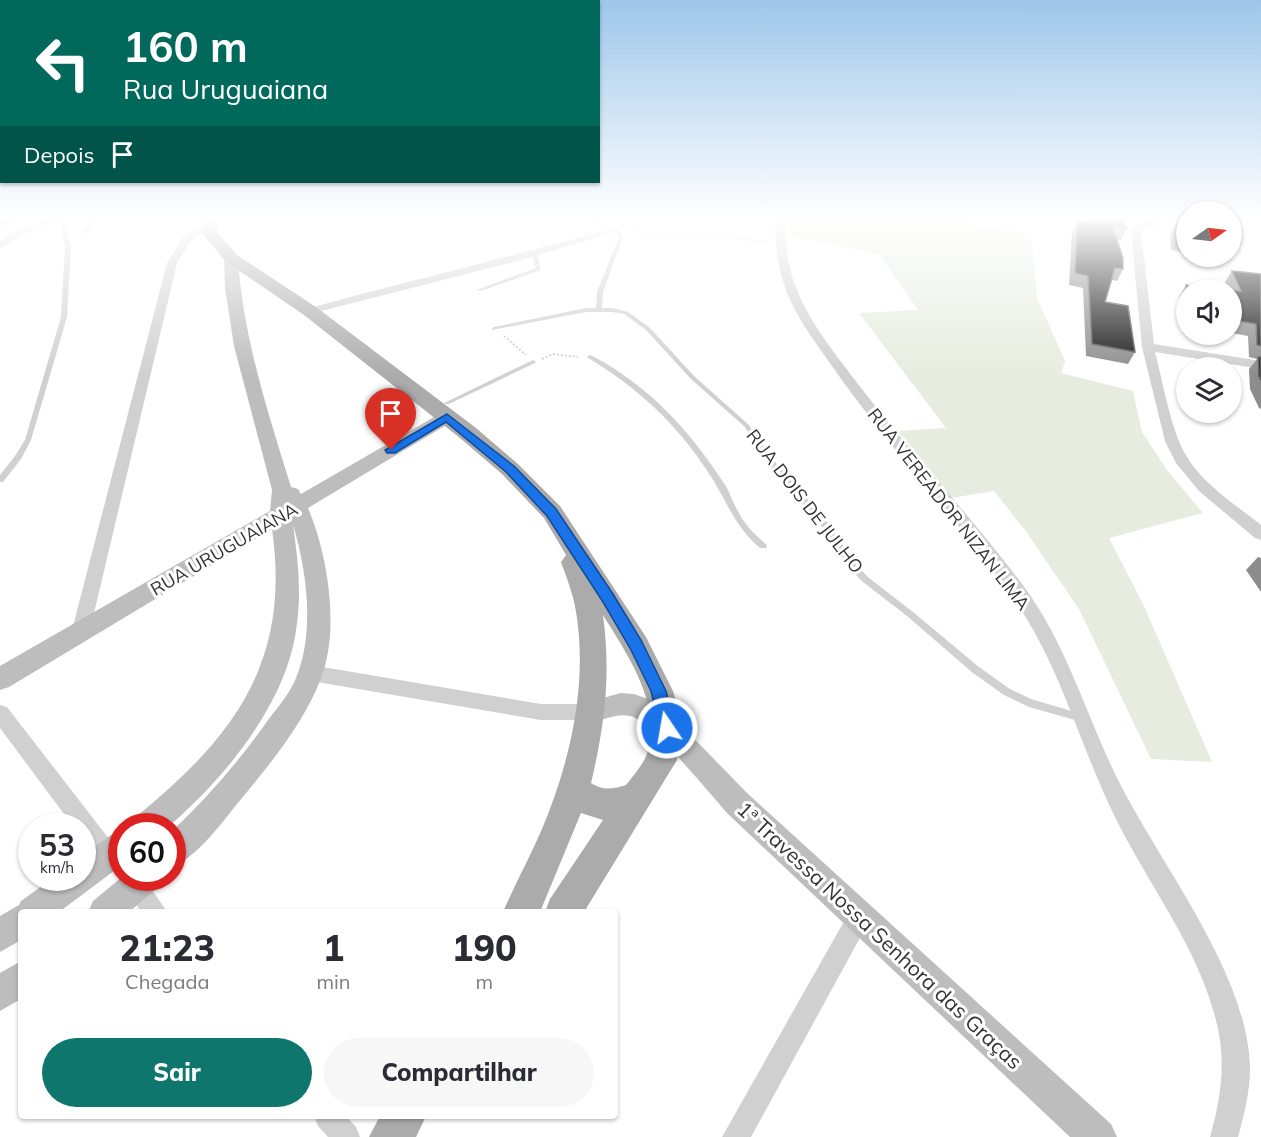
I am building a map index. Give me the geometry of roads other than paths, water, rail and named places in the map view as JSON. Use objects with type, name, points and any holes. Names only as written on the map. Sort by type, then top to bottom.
[{"type":"main road","points":[[161,813],[211,766],[258,703],[285,639],[288,600],[287,504],[249,376],[233,294],[232,270]]},
{"type":"main road","points":[[249,270],[447,410],[510,469],[552,512],[636,645],[658,691],[667,728],[661,760],[565,909]]},
{"type":"main road","name":"RUA URUGUAIANA","points":[[0,679],[287,504],[447,410]]},
{"type":"main road","points":[[186,839],[210,816],[246,774],[294,705],[311,673],[318,594],[306,530],[287,504]]},
{"type":"main road","points":[[523,909],[546,864],[573,789],[590,712],[596,670],[590,619],[580,576],[552,512]]},
{"type":"main road","points":[[590,712],[625,704],[640,707],[667,728]]},
{"type":"main road","name":"1ª Travessa Nossa Senhora das Graças","points":[[667,728],[738,804],[1098,1137]]},
{"type":"main road","points":[[573,789],[590,803],[602,805],[636,798]]},
{"type":"main road","points":[[36,909],[61,891]]},
{"type":"main road","points":[[108,909],[129,891]]},
{"type":"main road","points":[[0,936],[18,922]]},
{"type":"main road","points":[[0,994],[18,980]]},
{"type":"main road","points":[[391,1137],[403,1119]]},
{"type":"street","points":[[81,630],[170,270]]},
{"type":"street","points":[[310,311],[466,270]]},
{"type":"street","name":"RUA VEREADOR NIZAN LIMA","points":[[787,270],[794,297],[813,331],[865,404],[1020,594],[1059,664],[1109,785],[1197,943],[1222,997],[1235,1050],[1235,1096],[1224,1137]]},
{"type":"street","points":[[1140,270],[1148,347],[1164,416],[1181,460],[1203,487],[1261,534]]},
{"type":"street","points":[[1148,347],[1261,365]]},
{"type":"street","points":[[311,673],[541,712],[590,712]]},
{"type":"street","points":[[0,713],[108,843]]},
{"type":"street","points":[[144,891],[154,909]]},
{"type":"street","points":[[736,1137],[859,917]]},
{"type":"street","points":[[331,1119],[346,1137]]},
{"type":"lane","points":[[0,480],[18,457],[35,421],[64,317],[67,270]]},
{"type":"lane","points":[[479,290],[538,270]]},
{"type":"lane","points":[[494,329],[599,309],[600,292],[609,270]]},
{"type":"lane","name":"RUA DOIS DE JULHO","points":[[599,309],[622,311],[648,329],[693,378],[747,426],[773,465],[825,525],[853,567],[866,580],[976,670],[1007,692],[1029,703],[1083,719]]},
{"type":"lane","points":[[590,357],[619,373],[652,398],[664,415],[690,440],[724,488],[739,522],[749,535],[763,546]]},
{"type":"lane","points":[[447,410],[533,362]]}]
